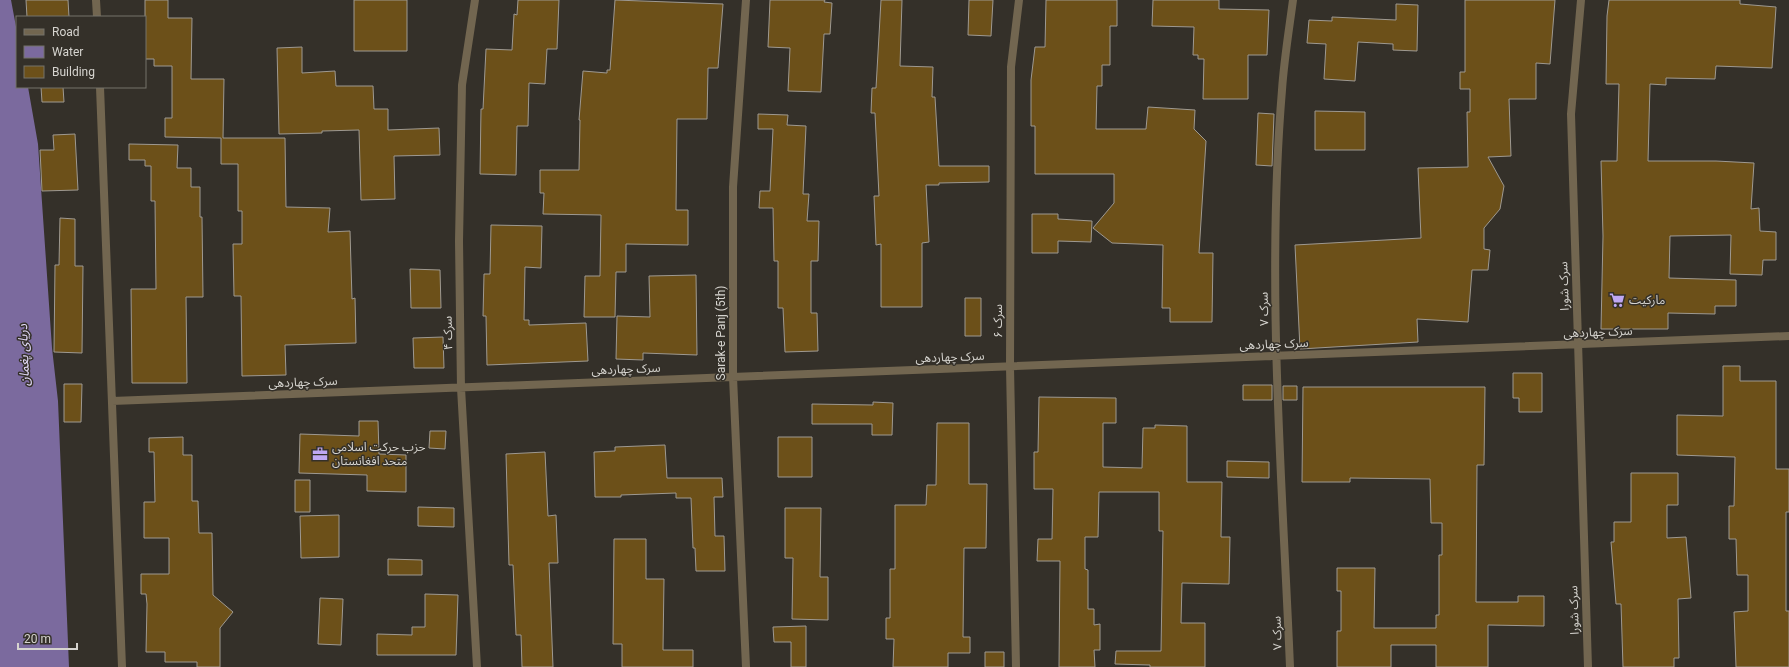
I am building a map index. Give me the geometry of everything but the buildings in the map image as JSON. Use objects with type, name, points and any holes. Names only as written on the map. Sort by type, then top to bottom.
[{"type":"street","points":[[96,0],[97,16]]},
{"type":"street","name":"سرک ۴","points":[[475,0],[462,85],[459,241],[461,388],[477,667]]},
{"type":"street","name":"Sarak-e Panj (5th)","points":[[746,0],[733,187],[733,377],[746,667]]},
{"type":"street","name":"سرک ۶","points":[[1016,667],[1010,367],[1011,67],[1019,0]]},
{"type":"street","name":"سرک ۷","points":[[1290,667],[1277,356],[1276,220],[1282,89],[1293,0]]},
{"type":"street","name":"سرک شورا","points":[[1580,0],[1571,114],[1588,667]]},
{"type":"street","points":[[100,88],[122,667]]},
{"type":"street","name":"سرک چهاردهی","points":[[112,402],[1789,336]]},
{"type":"water","name":"دریای پغمان","points":[[0,0],[11,0],[16,27],[16,88],[28,88],[38,144],[52,348],[58,401],[69,667],[0,667]]},
{"type":"place","name":"مارکیت","points":[[1617,300]]},
{"type":"place","name":"حزب حرکت اسلامی متحد افغانستان","points":[[320,454]]}]
